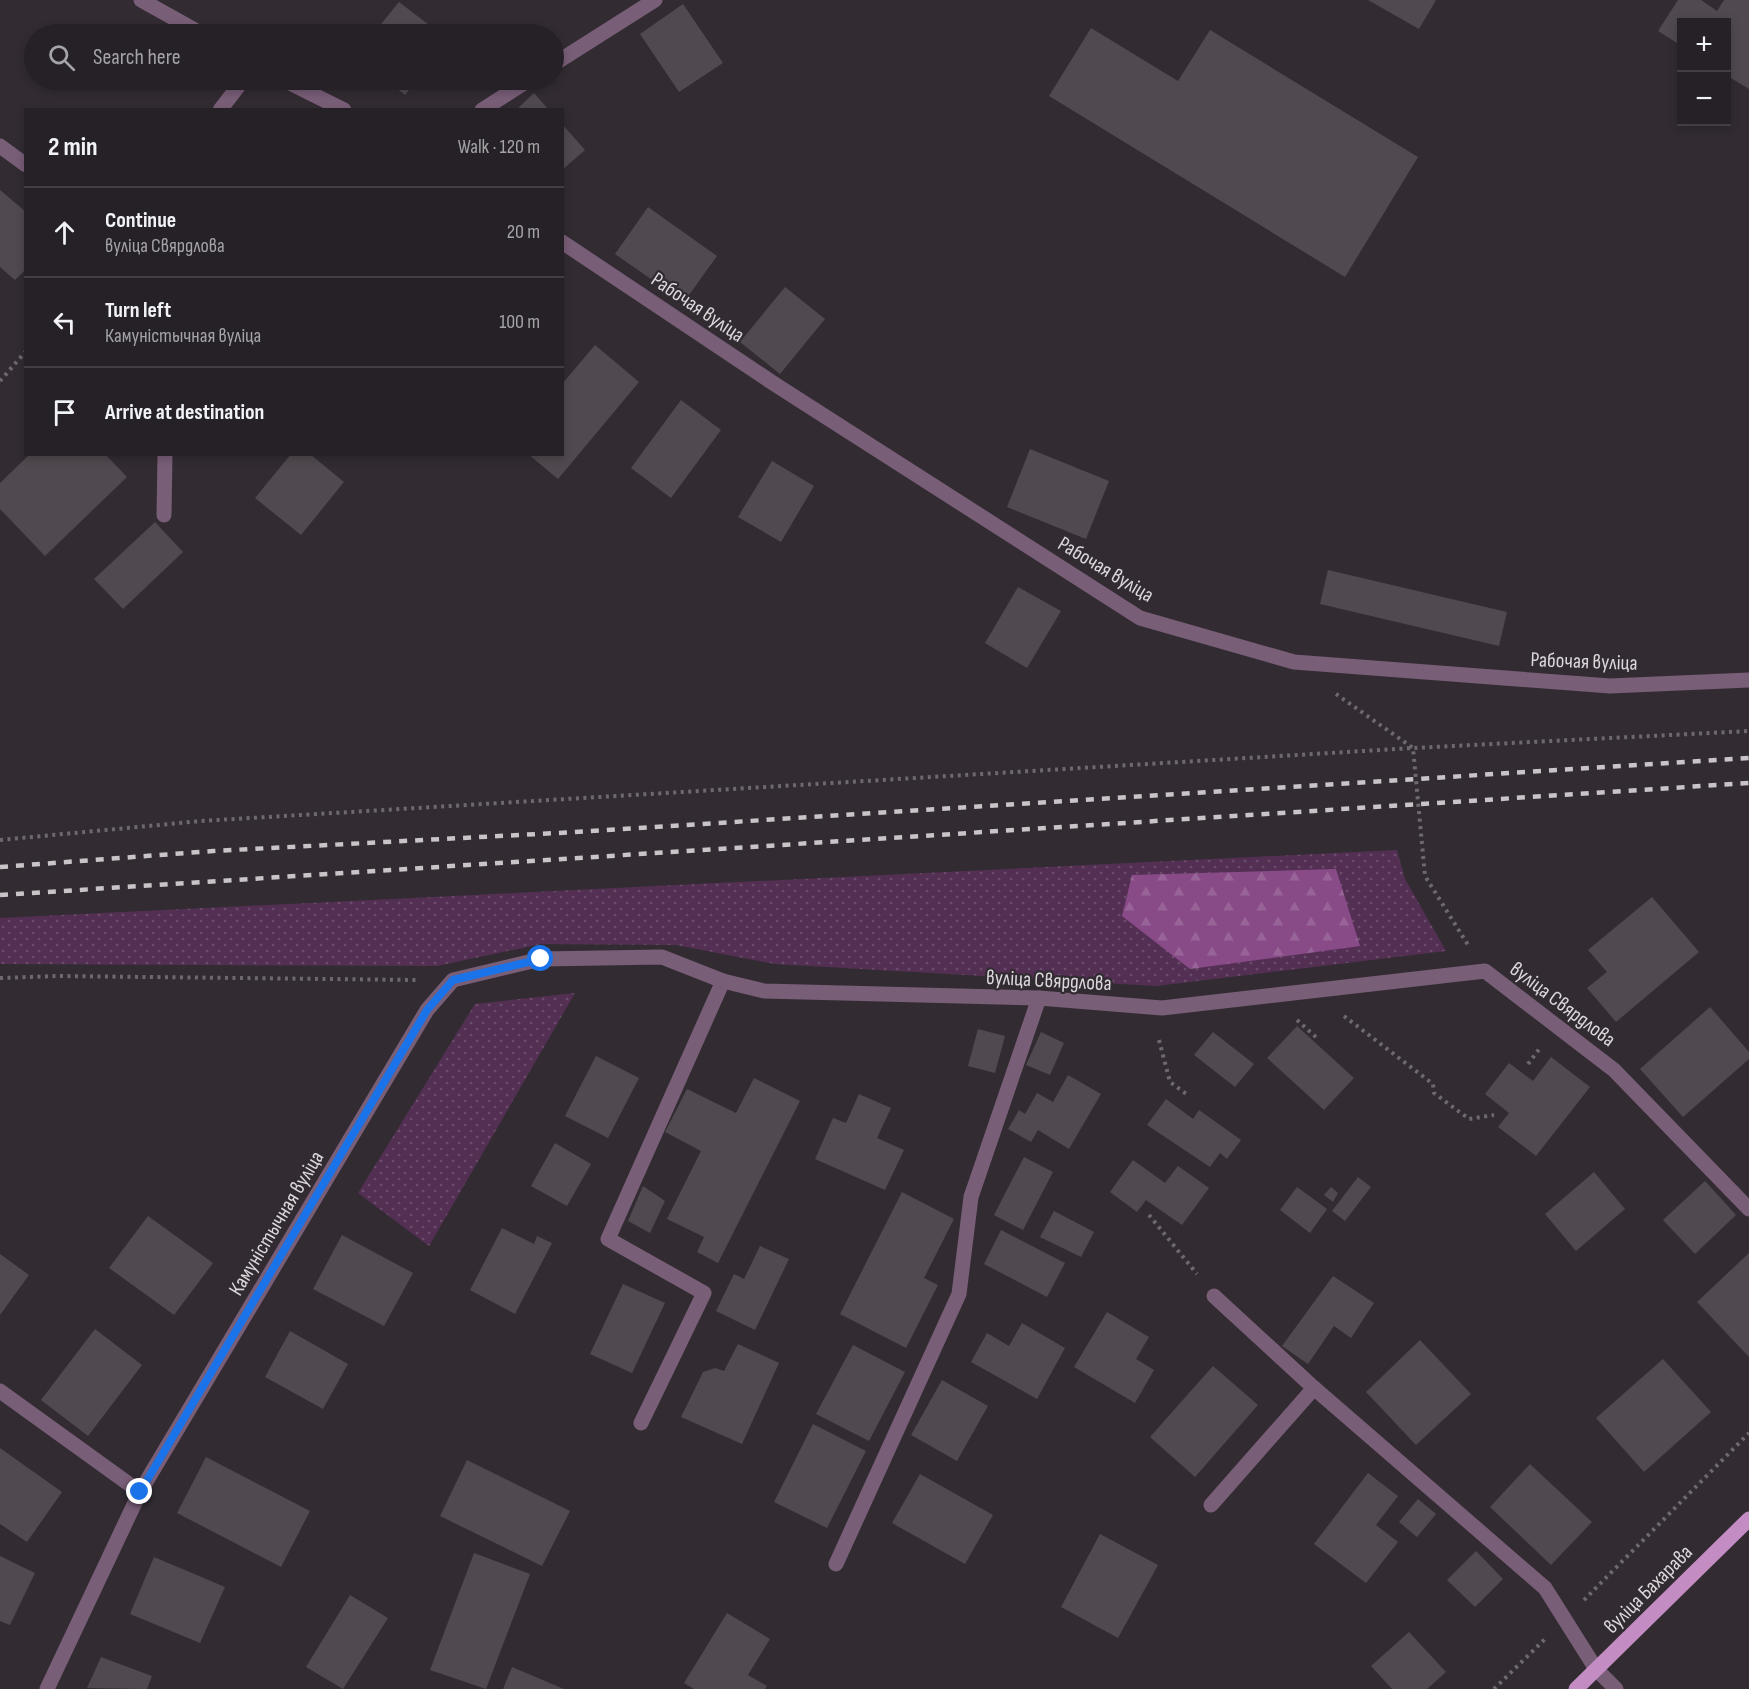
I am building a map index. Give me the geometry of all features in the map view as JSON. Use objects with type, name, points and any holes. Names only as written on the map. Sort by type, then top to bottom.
[{"type":"main road","name":"вуліца Бахарава","points":[[1576,1689],[1749,1519]]},
{"type":"street","points":[[141,0],[184,24]]},
{"type":"street","points":[[564,58],[655,0]]},
{"type":"street","points":[[222,108],[235,90]]},
{"type":"street","points":[[304,90],[340,108]]},
{"type":"street","points":[[485,108],[513,90]]},
{"type":"street","points":[[0,146],[24,164]]},
{"type":"street","name":"Рабочая вуліца","points":[[564,244],[776,385],[1140,618],[1294,662],[1611,686],[1749,680]]},
{"type":"street","points":[[164,515],[165,456]]},
{"type":"street","name":"вуліца Свярдлова","points":[[453,980],[541,959],[662,957],[723,981],[764,991],[1039,998],[1162,1008],[1485,971],[1614,1070],[1749,1209]]},
{"type":"street","name":"Камуністычная вуліца","points":[[48,1689],[140,1492],[427,1010],[453,980]]},
{"type":"street","points":[[641,1423],[704,1293],[608,1239],[723,981]]},
{"type":"street","points":[[836,1564],[959,1294],[972,1197],[1039,998]]},
{"type":"street","points":[[1214,1296],[1314,1388],[1545,1588],[1596,1669],[1616,1689]]},
{"type":"street","points":[[1211,1505],[1314,1388]]},
{"type":"street","points":[[0,1391],[140,1492]]},
{"type":"path","points":[[0,381],[24,353]]},
{"type":"path","points":[[1332,691],[1413,748],[1425,876],[1485,971]]},
{"type":"path","points":[[0,840],[201,821],[1413,748],[1749,731]]},
{"type":"path","points":[[0,978],[58,976],[453,980]]},
{"type":"path","points":[[1336,1010],[1433,1084],[1434,1094],[1469,1119],[1494,1115]]},
{"type":"path","points":[[1295,1019],[1318,1039]]},
{"type":"path","points":[[1159,1040],[1170,1082],[1189,1096]]},
{"type":"path","points":[[1528,1064],[1541,1047]]},
{"type":"path","points":[[1149,1215],[1214,1296]]},
{"type":"path","points":[[1494,1689],[1749,1433]]},
{"type":"shaded area","points":[[1397,850],[1405,879],[1446,951],[1156,986],[775,964],[676,945],[541,944],[437,966],[0,964],[0,918]]},
{"type":"shaded area","points":[[575,993],[429,1246],[358,1193],[475,1004]]},
{"type":"green space","points":[[1336,869],[1360,946],[1190,969],[1122,916],[1132,875]]},
{"type":"building","points":[[1368,0],[1436,0],[1419,29]]},
{"type":"building","points":[[1678,0],[1701,0],[1717,11],[1724,0],[1749,0],[1749,89],[1731,78],[1731,18],[1677,18],[1677,43],[1658,31]]},
{"type":"building","points":[[399,2],[428,24],[381,24]]},
{"type":"building","points":[[683,4],[723,63],[679,92],[640,34]]},
{"type":"building","points":[[1091,28],[1178,81],[1210,30],[1418,157],[1345,277],[1049,96]]},
{"type":"building","points":[[399,90],[409,90],[405,95]]},
{"type":"building","points":[[534,93],[547,108],[518,108]]},
{"type":"building","points":[[564,126],[585,150],[564,168]]},
{"type":"building","points":[[0,190],[24,210],[24,271],[15,280],[0,267]]},
{"type":"building","points":[[648,207],[717,256],[684,302],[615,254]]},
{"type":"building","points":[[785,287],[825,319],[780,374],[740,342]]},
{"type":"building","points":[[595,345],[639,382],[558,479],[530,456],[564,456],[564,382]]},
{"type":"building","points":[[681,400],[721,430],[671,498],[631,468]]},
{"type":"building","points":[[1030,449],[1109,481],[1086,539],[1007,507]]},
{"type":"building","points":[[28,456],[107,456],[127,477],[45,556],[0,509],[0,483]]},
{"type":"building","points":[[289,456],[312,456],[344,482],[301,535],[255,498]]},
{"type":"building","points":[[772,461],[814,486],[781,542],[738,517]]},
{"type":"building","points":[[155,522],[183,552],[123,609],[94,579]]},
{"type":"building","points":[[1328,570],[1507,612],[1499,646],[1320,604]]},
{"type":"building","points":[[1018,587],[1061,611],[1027,668],[985,643]]},
{"type":"building","points":[[1652,897],[1699,952],[1616,1022],[1587,988],[1607,972],[1588,950]]},
{"type":"building","points":[[1710,1007],[1749,1052],[1749,1059],[1683,1117],[1640,1069]]},
{"type":"building","points":[[1297,1026],[1354,1078],[1324,1110],[1267,1058]]},
{"type":"building","points":[[978,1029],[1005,1036],[995,1073],[968,1066]]},
{"type":"building","points":[[1041,1032],[1064,1043],[1050,1075],[1026,1065]]},
{"type":"building","points":[[1213,1032],[1254,1064],[1235,1087],[1194,1055]]},
{"type":"building","points":[[596,1056],[639,1078],[608,1138],[565,1116]]},
{"type":"building","points":[[1551,1057],[1590,1087],[1536,1156],[1498,1127],[1509,1113],[1485,1094],[1509,1063],[1533,1081]]},
{"type":"building","points":[[1068,1075],[1101,1094],[1069,1149],[1038,1130],[1031,1142],[1008,1129],[1019,1110],[1025,1114],[1037,1093],[1053,1102]]},
{"type":"building","points":[[754,1078],[800,1101],[718,1263],[697,1252],[704,1237],[667,1219],[701,1151],[665,1132],[687,1089],[736,1113]]},
{"type":"building","points":[[859,1094],[891,1108],[877,1138],[904,1150],[885,1190],[815,1159],[833,1118],[846,1123]]},
{"type":"building","points":[[1166,1099],[1193,1119],[1199,1110],[1241,1140],[1227,1159],[1220,1153],[1210,1167],[1147,1125]]},
{"type":"building","points":[[555,1143],[591,1164],[567,1206],[531,1186]]},
{"type":"building","points":[[1024,1157],[1053,1172],[1023,1230],[994,1215]]},
{"type":"building","points":[[1133,1160],[1165,1183],[1178,1166],[1209,1188],[1182,1225],[1146,1200],[1137,1212],[1110,1192]]},
{"type":"building","points":[[1594,1172],[1625,1209],[1576,1251],[1545,1214]]},
{"type":"building","points":[[1358,1177],[1371,1187],[1345,1221],[1332,1211]]},
{"type":"building","points":[[1705,1181],[1736,1215],[1695,1254],[1663,1220]]},
{"type":"building","points":[[643,1186],[665,1201],[650,1233],[628,1221]]},
{"type":"building","points":[[1297,1187],[1327,1209],[1310,1233],[1280,1210]]},
{"type":"building","points":[[1331,1187],[1338,1193],[1333,1202],[1324,1195]]},
{"type":"building","points":[[902,1192],[954,1219],[924,1278],[938,1285],[906,1348],[840,1314]]},
{"type":"building","points":[[1054,1211],[1094,1232],[1081,1257],[1040,1237]]},
{"type":"building","points":[[148,1216],[213,1263],[174,1315],[109,1268]]},
{"type":"building","points":[[502,1228],[534,1244],[537,1236],[552,1243],[515,1314],[470,1290]]},
{"type":"building","points":[[1001,1230],[1065,1263],[1047,1297],[984,1264]]},
{"type":"building","points":[[342,1235],[413,1273],[384,1326],[313,1289]]},
{"type":"building","points":[[760,1246],[789,1259],[755,1330],[716,1311],[734,1274],[744,1279]]},
{"type":"building","points":[[1749,1253],[1749,1357],[1697,1302]]},
{"type":"building","points":[[0,1254],[29,1275],[0,1315]]},
{"type":"building","points":[[1333,1276],[1374,1303],[1351,1338],[1334,1326],[1308,1364],[1282,1346]]},
{"type":"building","points":[[623,1284],[665,1303],[632,1373],[590,1354]]},
{"type":"building","points":[[1107,1312],[1149,1337],[1136,1359],[1154,1370],[1135,1403],[1074,1367]]},
{"type":"building","points":[[1022,1323],[1065,1348],[1037,1399],[971,1362],[987,1333],[1009,1346]]},
{"type":"building","points":[[95,1329],[142,1365],[88,1436],[41,1400]]},
{"type":"building","points":[[290,1331],[348,1364],[323,1409],[265,1377]]},
{"type":"building","points":[[1420,1340],[1471,1394],[1416,1445],[1366,1392]]},
{"type":"building","points":[[738,1344],[779,1363],[742,1444],[681,1417],[703,1372],[715,1368],[724,1371]]},
{"type":"building","points":[[853,1345],[905,1372],[869,1441],[816,1414]]},
{"type":"building","points":[[1663,1359],[1711,1412],[1644,1472],[1596,1418]]},
{"type":"building","points":[[1213,1366],[1258,1405],[1195,1477],[1150,1437]]},
{"type":"building","points":[[942,1380],[988,1406],[957,1461],[911,1435]]},
{"type":"building","points":[[813,1424],[866,1451],[827,1528],[774,1502]]},
{"type":"building","points":[[0,1448],[62,1492],[27,1542],[0,1524]]},
{"type":"building","points":[[206,1457],[310,1511],[281,1567],[177,1513]]},
{"type":"building","points":[[467,1460],[570,1511],[542,1566],[440,1516]]},
{"type":"building","points":[[1530,1464],[1592,1522],[1551,1565],[1490,1507]]},
{"type":"building","points":[[1368,1473],[1398,1496],[1376,1525],[1398,1542],[1366,1583],[1314,1544]]},
{"type":"building","points":[[920,1474],[993,1515],[965,1564],[892,1523]]},
{"type":"building","points":[[1418,1499],[1436,1514],[1417,1537],[1399,1522]]},
{"type":"building","points":[[1100,1534],[1158,1565],[1118,1638],[1061,1607]]},
{"type":"building","points":[[1476,1551],[1503,1579],[1475,1607],[1447,1580]]},
{"type":"building","points":[[474,1553],[530,1574],[486,1689],[430,1670]]},
{"type":"building","points":[[0,1556],[35,1573],[10,1625],[0,1621]]},
{"type":"building","points":[[154,1557],[225,1587],[200,1643],[130,1614]]},
{"type":"building","points":[[350,1595],[388,1618],[343,1689],[306,1667]]},
{"type":"building","points":[[727,1613],[770,1639],[748,1675],[767,1686],[765,1689],[694,1689],[684,1683]]},
{"type":"building","points":[[1409,1632],[1446,1672],[1427,1689],[1392,1689],[1371,1666]]},
{"type":"building","points":[[101,1657],[152,1676],[147,1689],[87,1688]]},
{"type":"building","points":[[512,1667],[564,1689],[503,1689]]},
{"type":"railway","points":[[0,867],[213,851],[558,833],[1749,758]]},
{"type":"railway","points":[[0,895],[1749,783]]},
{"type":"route","points":[[140,1492],[427,1010],[453,980],[541,959]]}]
